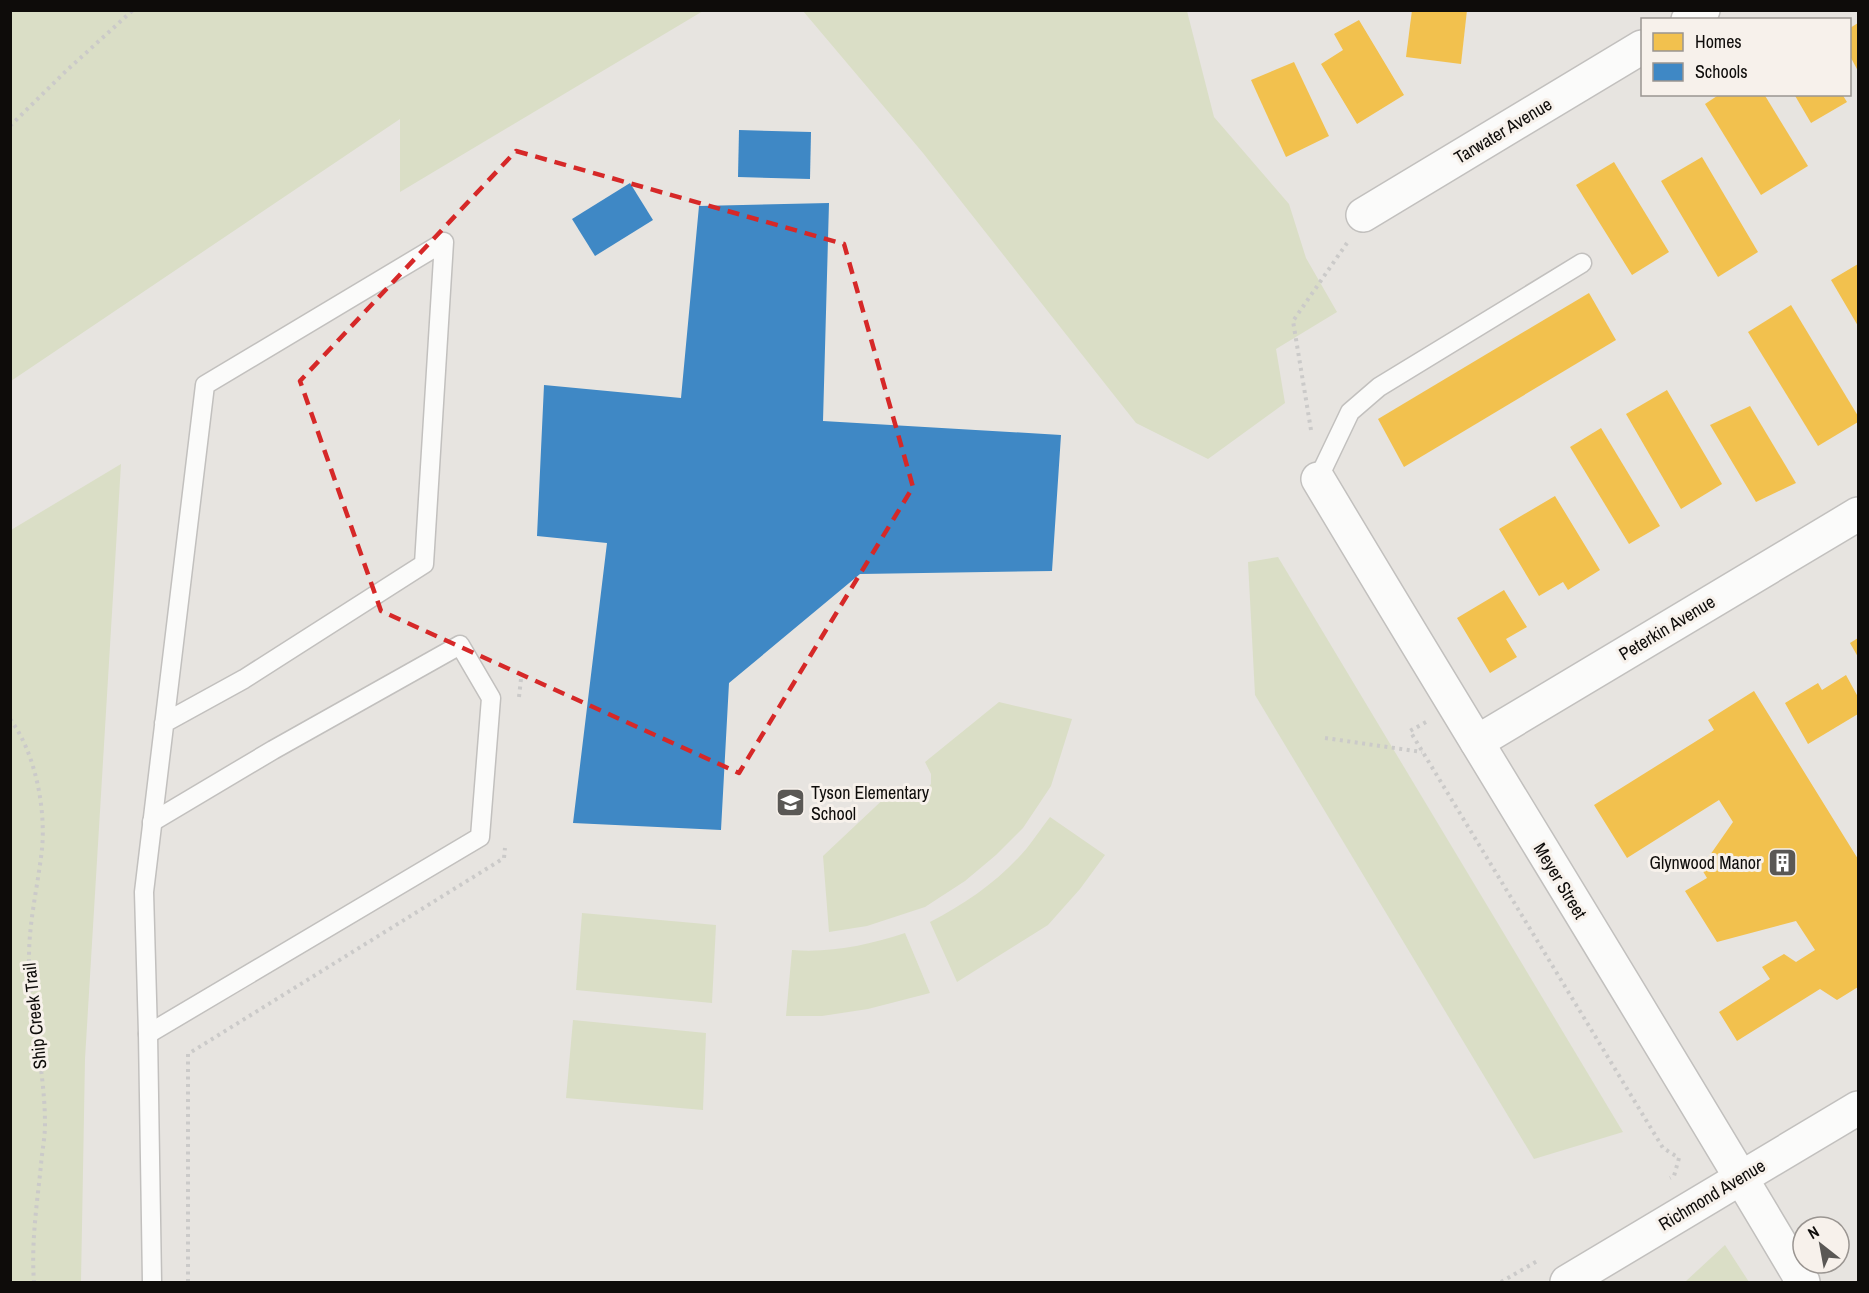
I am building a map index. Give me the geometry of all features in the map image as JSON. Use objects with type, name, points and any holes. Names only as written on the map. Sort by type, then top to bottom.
[{"type":"street","name":"Tarwater Avenue","points":[[1363,215],[1641,48]]},
{"type":"street","name":"Meyer Street","points":[[1318,478],[1803,1282]]},
{"type":"street","name":"Peterkin Avenue","points":[[1477,742],[1858,514]]},
{"type":"street","name":"Richmond Avenue","points":[[1567,1282],[1858,1108]]},
{"type":"lane","points":[[152,1282],[144,892],[152,822],[164,723],[205,386],[444,242],[424,564],[244,679],[164,723]]},
{"type":"lane","points":[[1318,478],[1350,412],[1379,387],[1582,263]]},
{"type":"lane","points":[[148,1034],[480,837],[491,698],[460,645],[273,750],[152,822]]},
{"type":"path","points":[[10,126],[133,10]]},
{"type":"path","points":[[1318,478],[1293,321],[1343,249],[1363,215]]},
{"type":"path","points":[[518,703],[520,679]]},
{"type":"path","name":"Ship Creek Trail","points":[[10,719],[20,732],[32,764],[42,820],[42,846],[29,955],[30,982],[45,1105],[45,1127],[35,1224],[34,1282]]},
{"type":"path","points":[[1410,731],[1663,1148],[1679,1158],[1674,1176],[1666,1181]]},
{"type":"path","points":[[1325,738],[1422,752]]},
{"type":"path","points":[[188,1282],[188,1054],[504,858],[505,846]]},
{"type":"path","points":[[1501,1282],[1542,1258]]},
{"type":"highlighted area","points":[[516,151],[844,244],[913,487],[739,773],[381,611],[300,381]]},
{"type":"green space","points":[[11,10],[703,11],[400,192],[400,119],[11,381]]},
{"type":"green space","points":[[803,11],[1187,11],[1214,117],[1289,204],[1306,258],[1337,312],[1276,349],[1285,403],[1208,459],[1136,423],[923,153]]},
{"type":"green space","points":[[121,464],[85,1059],[81,1282],[11,1282],[11,530]]},
{"type":"green space","points":[[1278,557],[1623,1132],[1534,1159],[1255,695],[1248,562]]},
{"type":"green space","points":[[999,702],[1072,719],[1051,786],[1023,828],[965,881],[925,907],[867,926],[829,932],[823,856],[891,792],[908,798],[922,794],[931,784],[931,774],[925,762]]},
{"type":"green space","points":[[1050,817],[1105,855],[1080,889],[1048,925],[957,982],[930,922],[970,899],[1017,860]]},
{"type":"green space","points":[[582,913],[716,925],[712,1003],[576,990]]},
{"type":"green space","points":[[905,933],[930,993],[868,1009],[822,1016],[786,1016],[792,950],[850,947]]},
{"type":"green space","points":[[573,1020],[706,1033],[703,1110],[566,1098]]},
{"type":"green space","points":[[1725,1245],[1749,1282],[1685,1282]]},
{"type":"building: Homes","points":[[1412,10],[1467,10],[1461,64],[1406,57]]},
{"type":"building: Homes","points":[[1359,20],[1404,95],[1357,124],[1321,64],[1343,50],[1334,34]]},
{"type":"building: Homes","points":[[1858,23],[1858,71],[1851,58],[1851,27]]},
{"type":"building: Homes","points":[[1294,62],[1329,136],[1286,157],[1251,80]]},
{"type":"building: Homes","points":[[1717,96],[1765,96],[1808,166],[1761,195],[1705,104]]},
{"type":"building: Homes","points":[[1795,96],[1843,96],[1847,102],[1811,123]]},
{"type":"building: Homes","points":[[1702,157],[1758,252],[1718,277],[1661,181]]},
{"type":"building: Homes","points":[[1614,162],[1669,252],[1632,275],[1576,185]]},
{"type":"building: Homes","points":[[1858,264],[1858,326],[1831,280]]},
{"type":"building: Homes","points":[[1589,293],[1616,340],[1404,467],[1378,419]]},
{"type":"building: Homes","points":[[1791,305],[1858,416],[1858,422],[1818,446],[1748,332]]},
{"type":"building: Homes","points":[[1667,390],[1722,484],[1681,509],[1626,414]]},
{"type":"building: Homes","points":[[1750,406],[1796,483],[1756,502],[1710,425]]},
{"type":"building: Homes","points":[[1601,428],[1660,526],[1629,544],[1570,447]]},
{"type":"building: Homes","points":[[1555,496],[1600,570],[1568,590],[1563,582],[1539,596],[1499,529]]},
{"type":"building: Homes","points":[[1504,590],[1527,627],[1506,639],[1517,657],[1490,673],[1457,618]]},
{"type":"building: Homes","points":[[1858,638],[1858,657],[1850,643]]},
{"type":"building: Homes","points":[[1846,675],[1858,697],[1858,714],[1808,744],[1785,703],[1818,683],[1822,690]]},
{"type":"building: Homes","name":"Glynwood Manor","points":[[1754,691],[1858,859],[1858,987],[1837,1000],[1820,989],[1737,1041],[1719,1012],[1770,979],[1762,967],[1784,954],[1796,962],[1815,950],[1796,921],[1717,942],[1685,891],[1707,878],[1701,868],[1733,822],[1719,800],[1627,858],[1594,805],[1714,730],[1708,720]]},
{"type":"building: Schools","points":[[739,130],[811,132],[810,179],[738,177]]},
{"type":"building: Schools","points":[[630,183],[653,220],[595,256],[572,219]]},
{"type":"building: Schools","points":[[829,203],[823,421],[1061,435],[1052,571],[860,574],[729,683],[721,830],[573,823],[607,543],[537,536],[544,385],[681,398],[699,206]]},
{"type":"place","name":"Tyson Elementary School","points":[[790,803]]},
{"type":"place","name":"Glynwood Manor","points":[[1782,863]]}]
